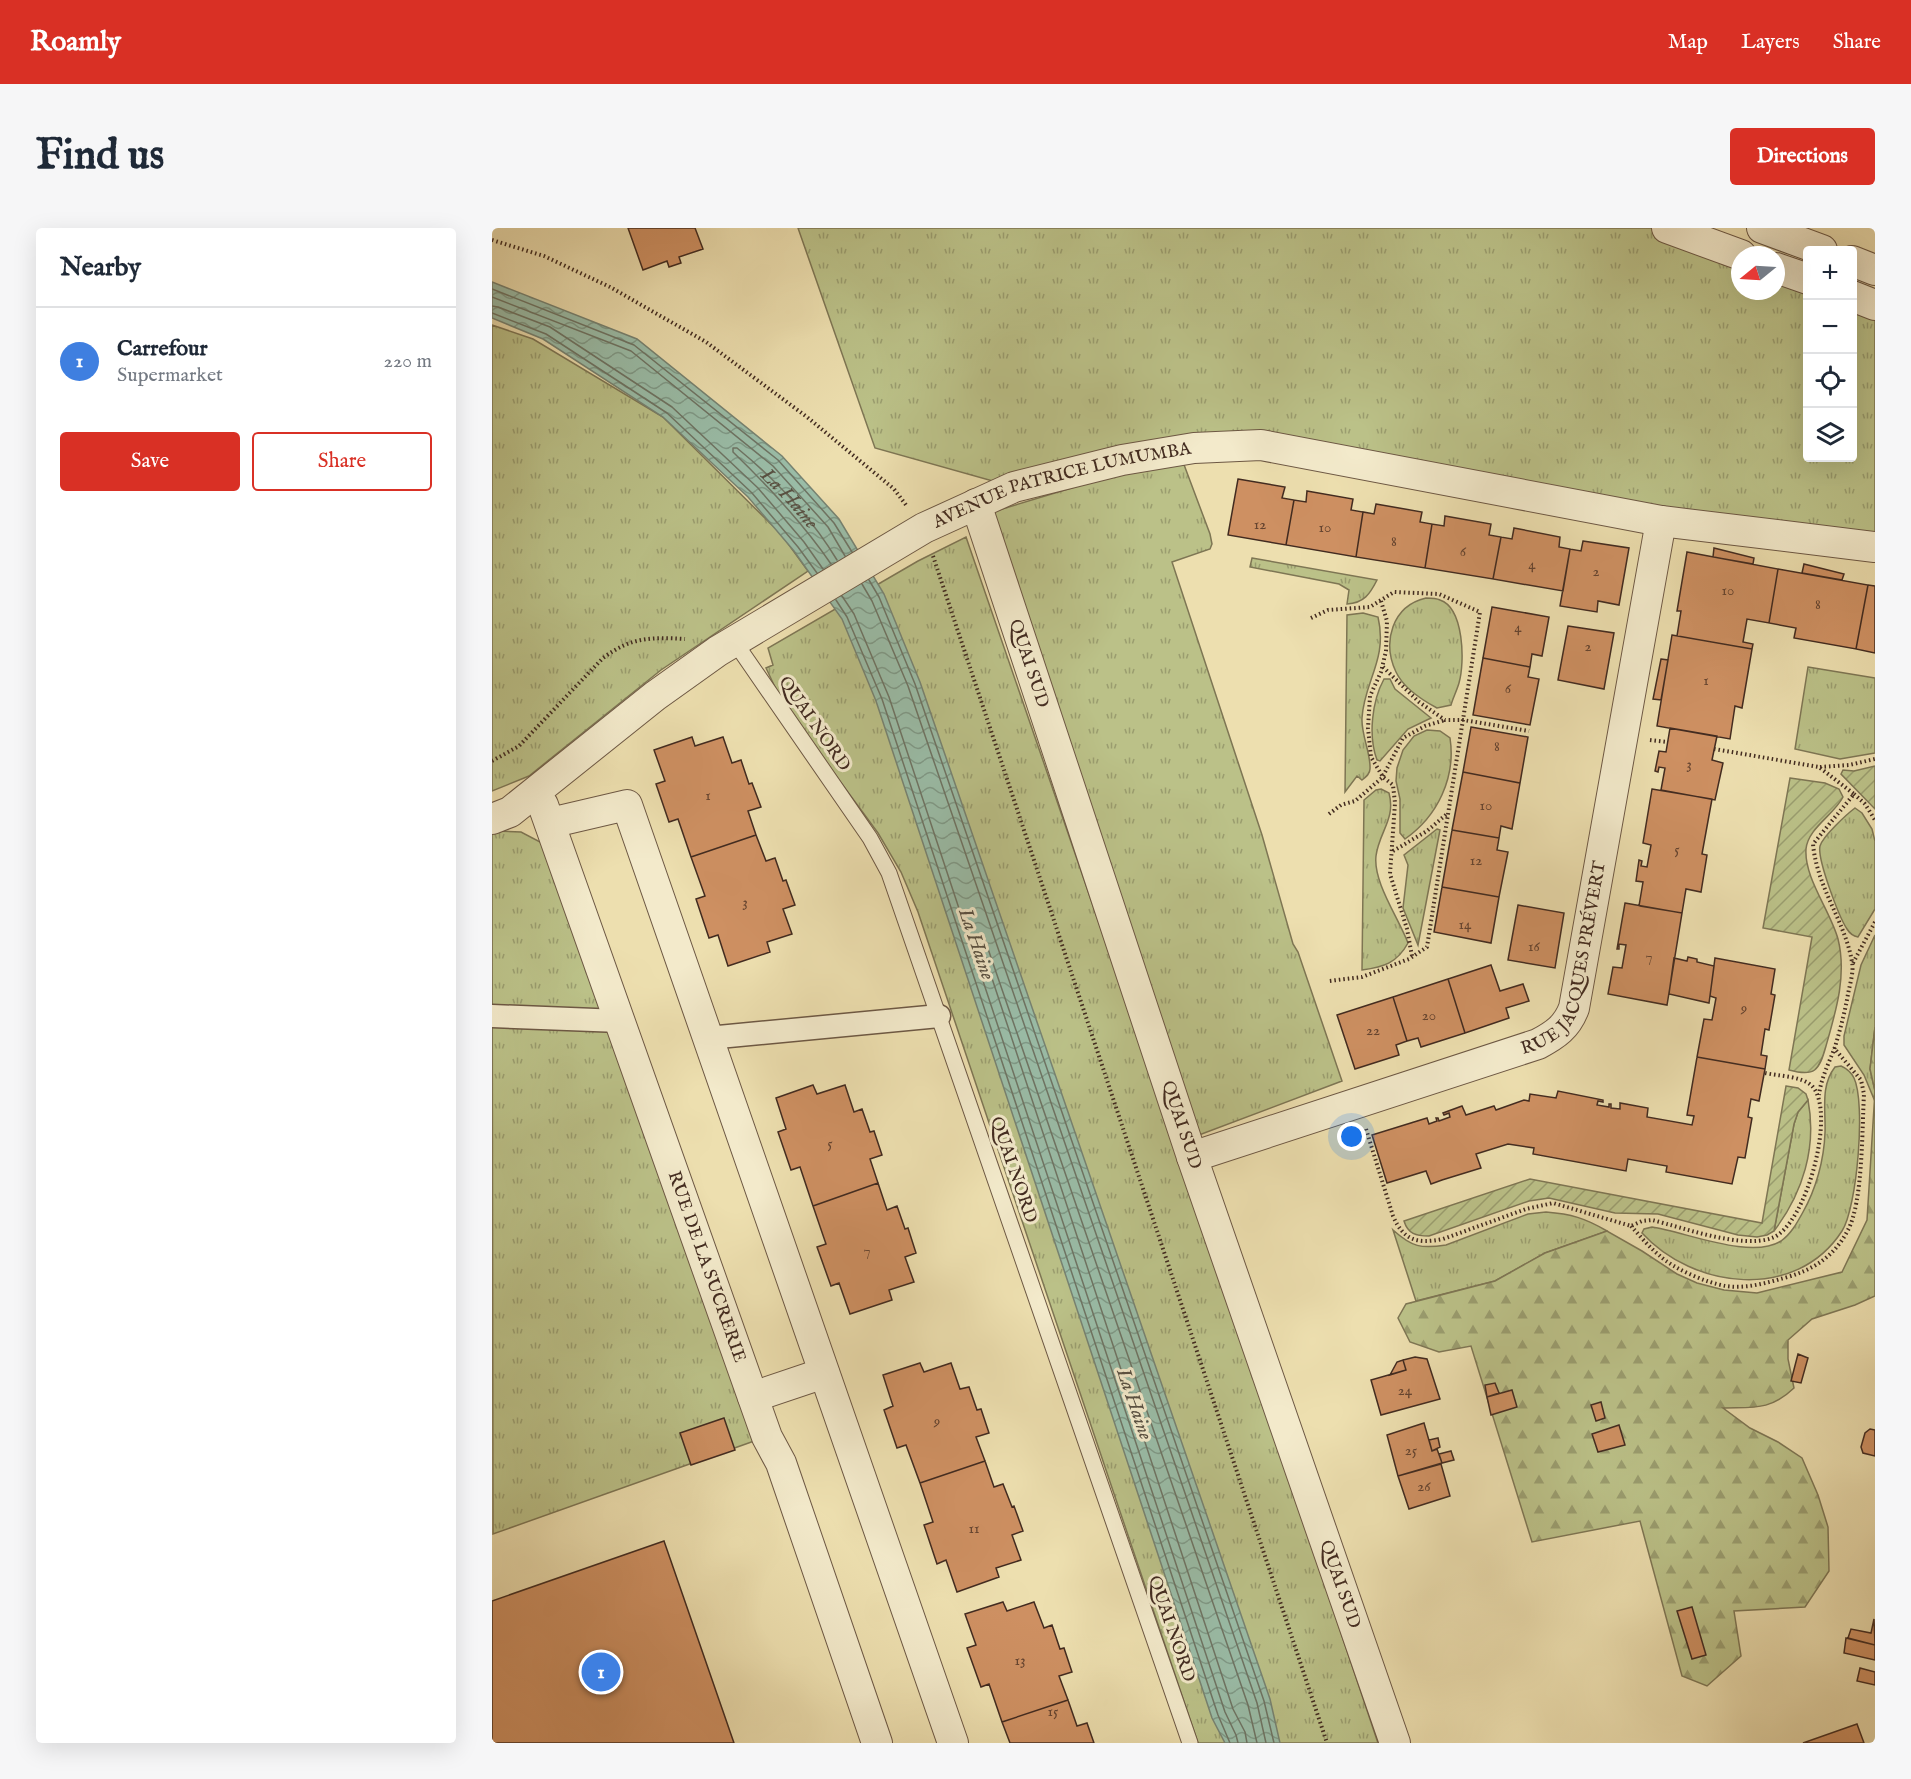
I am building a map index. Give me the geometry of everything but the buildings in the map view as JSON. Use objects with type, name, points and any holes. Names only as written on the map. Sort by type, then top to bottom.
[{"type":"street","points":[[1667,228],[1731,251]]},
{"type":"street","points":[[1762,228],[1811,246]]},
{"type":"street","points":[[1857,263],[1875,270]]},
{"type":"street","points":[[1785,271],[1803,277]]},
{"type":"street","points":[[1857,298],[1875,305]]},
{"type":"street","name":"AVENUE PATRICE LUMUMBA","points":[[492,819],[510,812],[675,680],[734,641],[924,528],[1014,487],[1122,460],[1194,448],[1261,445],[1661,520],[1875,548]]},
{"type":"street","name":"QUAI SUD","points":[[976,504],[1192,1157],[1395,1743]]},
{"type":"street","name":"RUE JACQUES PRÉVERT","points":[[1192,1157],[1538,1044],[1554,1036],[1569,1021],[1574,1008],[1591,917],[1661,520]]},
{"type":"street","name":"AVENUE PATRICE LUMUMBA","points":[[492,807],[538,789]]},
{"type":"street","name":"RUE DE LA SUCRERIE","points":[[538,789],[767,1437],[781,1463],[877,1743]]},
{"type":"street","points":[[550,823],[627,805],[952,1743]]},
{"type":"street","points":[[492,1016],[620,1020]]},
{"type":"street","points":[[708,1038],[939,1016]]},
{"type":"street","points":[[753,1397],[824,1373]]},
{"type":"lane","name":"QUAI NORD","points":[[734,641],[870,838],[888,873],[1190,1743]]},
{"type":"path","points":[[492,240],[544,256],[610,287],[706,342],[807,417],[894,489],[924,528],[1327,1743]]},
{"type":"path","points":[[1311,618],[1328,610],[1370,607],[1394,592],[1439,594],[1480,612],[1427,947],[1412,957],[1362,977],[1329,981]]},
{"type":"path","points":[[1381,601],[1387,621],[1386,651],[1383,668],[1370,696],[1368,728],[1371,757],[1383,777],[1393,785],[1395,803],[1390,874],[1407,929],[1412,957]]},
{"type":"path","points":[[492,761],[519,746],[603,658],[629,642],[661,637],[734,641]]},
{"type":"path","points":[[1383,668],[1419,702],[1444,720]]},
{"type":"path","points":[[1329,814],[1341,805],[1355,801],[1383,777],[1403,738],[1425,726],[1444,720],[1463,720],[1529,731]]},
{"type":"path","points":[[1714,749],[1819,767],[1848,765],[1875,759]]},
{"type":"path","points":[[1819,767],[1854,794],[1875,820]]},
{"type":"path","points":[[1853,963],[1821,881],[1813,844],[1854,794]]},
{"type":"path","points":[[1392,851],[1427,831],[1448,813]]},
{"type":"path","points":[[1631,1226],[1652,1220],[1740,1242],[1755,1242],[1773,1238],[1790,1226],[1813,1175],[1822,1127],[1818,1096],[1846,1004],[1853,963],[1875,922]]},
{"type":"path","points":[[1358,1102],[1393,1216],[1398,1227],[1406,1236],[1416,1241],[1443,1239],[1526,1209],[1553,1203],[1631,1226],[1661,1258],[1697,1278],[1726,1286],[1755,1285],[1801,1274],[1814,1268],[1828,1256],[1849,1229],[1857,1201],[1864,1094],[1862,1080],[1834,1048]]},
{"type":"path","points":[[1764,1073],[1800,1080],[1812,1085],[1818,1096]]},
{"type":"green space","points":[[798,228],[1667,228],[1731,252],[1731,300],[1785,300],[1785,271],[1803,278],[1803,462],[1857,462],[1857,298],[1875,305],[1875,547],[1261,445],[1014,487],[875,448]]},
{"type":"green space","points":[[492,325],[533,339],[663,417],[781,534],[808,571],[661,670],[529,776],[492,791]]},
{"type":"green space","points":[[1183,462],[1212,544],[1210,549],[1172,562],[1262,835],[1293,944],[1298,952],[1342,1081],[1199,1135],[989,513],[1098,480]]},
{"type":"green space","points":[[966,537],[1245,1347],[1378,1743],[1198,1743],[918,912],[901,872],[878,833],[783,704],[766,668],[773,665],[768,648],[918,561]]},
{"type":"green space","points":[[1252,558],[1377,580],[1366,597],[1358,602],[1347,604],[1349,590],[1339,584],[1250,567]]},
{"type":"green space","points":[[1426,598],[1438,599],[1448,605],[1454,613],[1461,637],[1462,662],[1458,686],[1451,705],[1437,708],[1420,698],[1399,678],[1390,649],[1390,638],[1398,617],[1414,602]]},
{"type":"green space","points":[[1363,613],[1378,617],[1380,632],[1378,658],[1362,718],[1370,769],[1369,774],[1362,780],[1357,776],[1345,792],[1347,615]]},
{"type":"green space","points":[[1808,667],[1875,678],[1875,753],[1840,759],[1795,749]]},
{"type":"green space","points":[[1384,679],[1390,679],[1395,689],[1431,718],[1408,729],[1380,761],[1377,760],[1374,751],[1372,730],[1374,708]]},
{"type":"green space","points":[[1427,730],[1440,731],[1450,738],[1450,767],[1447,781],[1435,807],[1417,830],[1405,839],[1400,833],[1397,768],[1403,750],[1414,736]]},
{"type":"green space","points":[[1875,766],[1875,809],[1841,774],[1843,770],[1854,771]]},
{"type":"green space","points":[[1790,778],[1825,783],[1839,789],[1843,797],[1811,835],[1806,849],[1806,860],[1813,883],[1838,939],[1841,979],[1837,1006],[1821,1061],[1815,1070],[1805,1073],[1789,1070],[1812,937],[1763,928]]},
{"type":"green space","points":[[1381,789],[1389,793],[1391,802],[1389,818],[1378,847],[1376,866],[1382,888],[1408,943],[1404,950],[1389,963],[1362,970],[1364,800],[1376,790]]},
{"type":"green space","points":[[1855,808],[1862,813],[1872,829],[1875,841],[1875,909],[1858,937],[1849,932],[1843,923],[1829,888],[1820,853],[1822,842]]},
{"type":"green space","points":[[1437,829],[1440,830],[1418,945],[1403,908],[1408,865],[1404,855]]},
{"type":"green space","points":[[492,832],[521,832],[544,844],[757,1440],[493,1534]]},
{"type":"green space","points":[[1875,935],[1875,1027],[1870,1069],[1875,1091],[1874,1099],[1864,1075],[1844,1045],[1844,1036],[1861,965]]},
{"type":"green space","points":[[1875,1027],[1875,1091],[1870,1069]]},
{"type":"green space","points":[[1841,1066],[1852,1074],[1858,1091],[1859,1131],[1856,1179],[1852,1201],[1842,1231],[1822,1254],[1799,1269],[1772,1278],[1744,1280],[1716,1276],[1688,1266],[1663,1252],[1642,1233],[1644,1229],[1652,1227],[1718,1243],[1753,1248],[1768,1246],[1785,1238],[1808,1203],[1815,1184],[1824,1143],[1827,1082],[1835,1067]]},
{"type":"green space","points":[[1786,1086],[1798,1088],[1806,1094],[1808,1100],[1798,1112],[1794,1124],[1774,1231],[1767,1235],[1757,1237],[1738,1235],[1658,1214],[1615,1213],[1549,1198],[1529,1201],[1429,1236],[1413,1233],[1404,1221],[1530,1179],[1762,1223]]},
{"type":"green space","points":[[1875,1091],[1875,1296],[1812,1319],[1788,1340],[1788,1359],[1794,1388],[1777,1401],[1761,1406],[1723,1408],[1750,1428],[1778,1442],[1802,1458],[1818,1495],[1828,1527],[1829,1571],[1805,1607],[1734,1611],[1741,1656],[1707,1686],[1682,1676],[1640,1521],[1532,1542],[1471,1346],[1439,1352],[1410,1342],[1398,1318],[1406,1304],[1495,1281],[1545,1253],[1607,1231],[1677,1274],[1697,1283],[1724,1290],[1757,1293],[1842,1272],[1867,1220]]},
{"type":"green space","points":[[1808,1100],[1811,1135],[1805,1169],[1793,1201],[1774,1231],[1794,1124],[1798,1112]]},
{"type":"green space","points":[[1546,1212],[1578,1217],[1607,1231],[1545,1253],[1495,1281],[1416,1301],[1393,1230],[1417,1245],[1446,1245],[1528,1214]]},
{"type":"water","name":"La Haine","points":[[492,282],[637,339],[782,456],[839,519],[884,594],[920,682],[1270,1699],[1280,1743],[1225,1743],[1212,1718],[876,701],[842,619],[794,551],[748,497],[663,417],[543,339],[492,318]]},
{"type":"place","name":"Carrefour","points":[[601,1672]]}]
